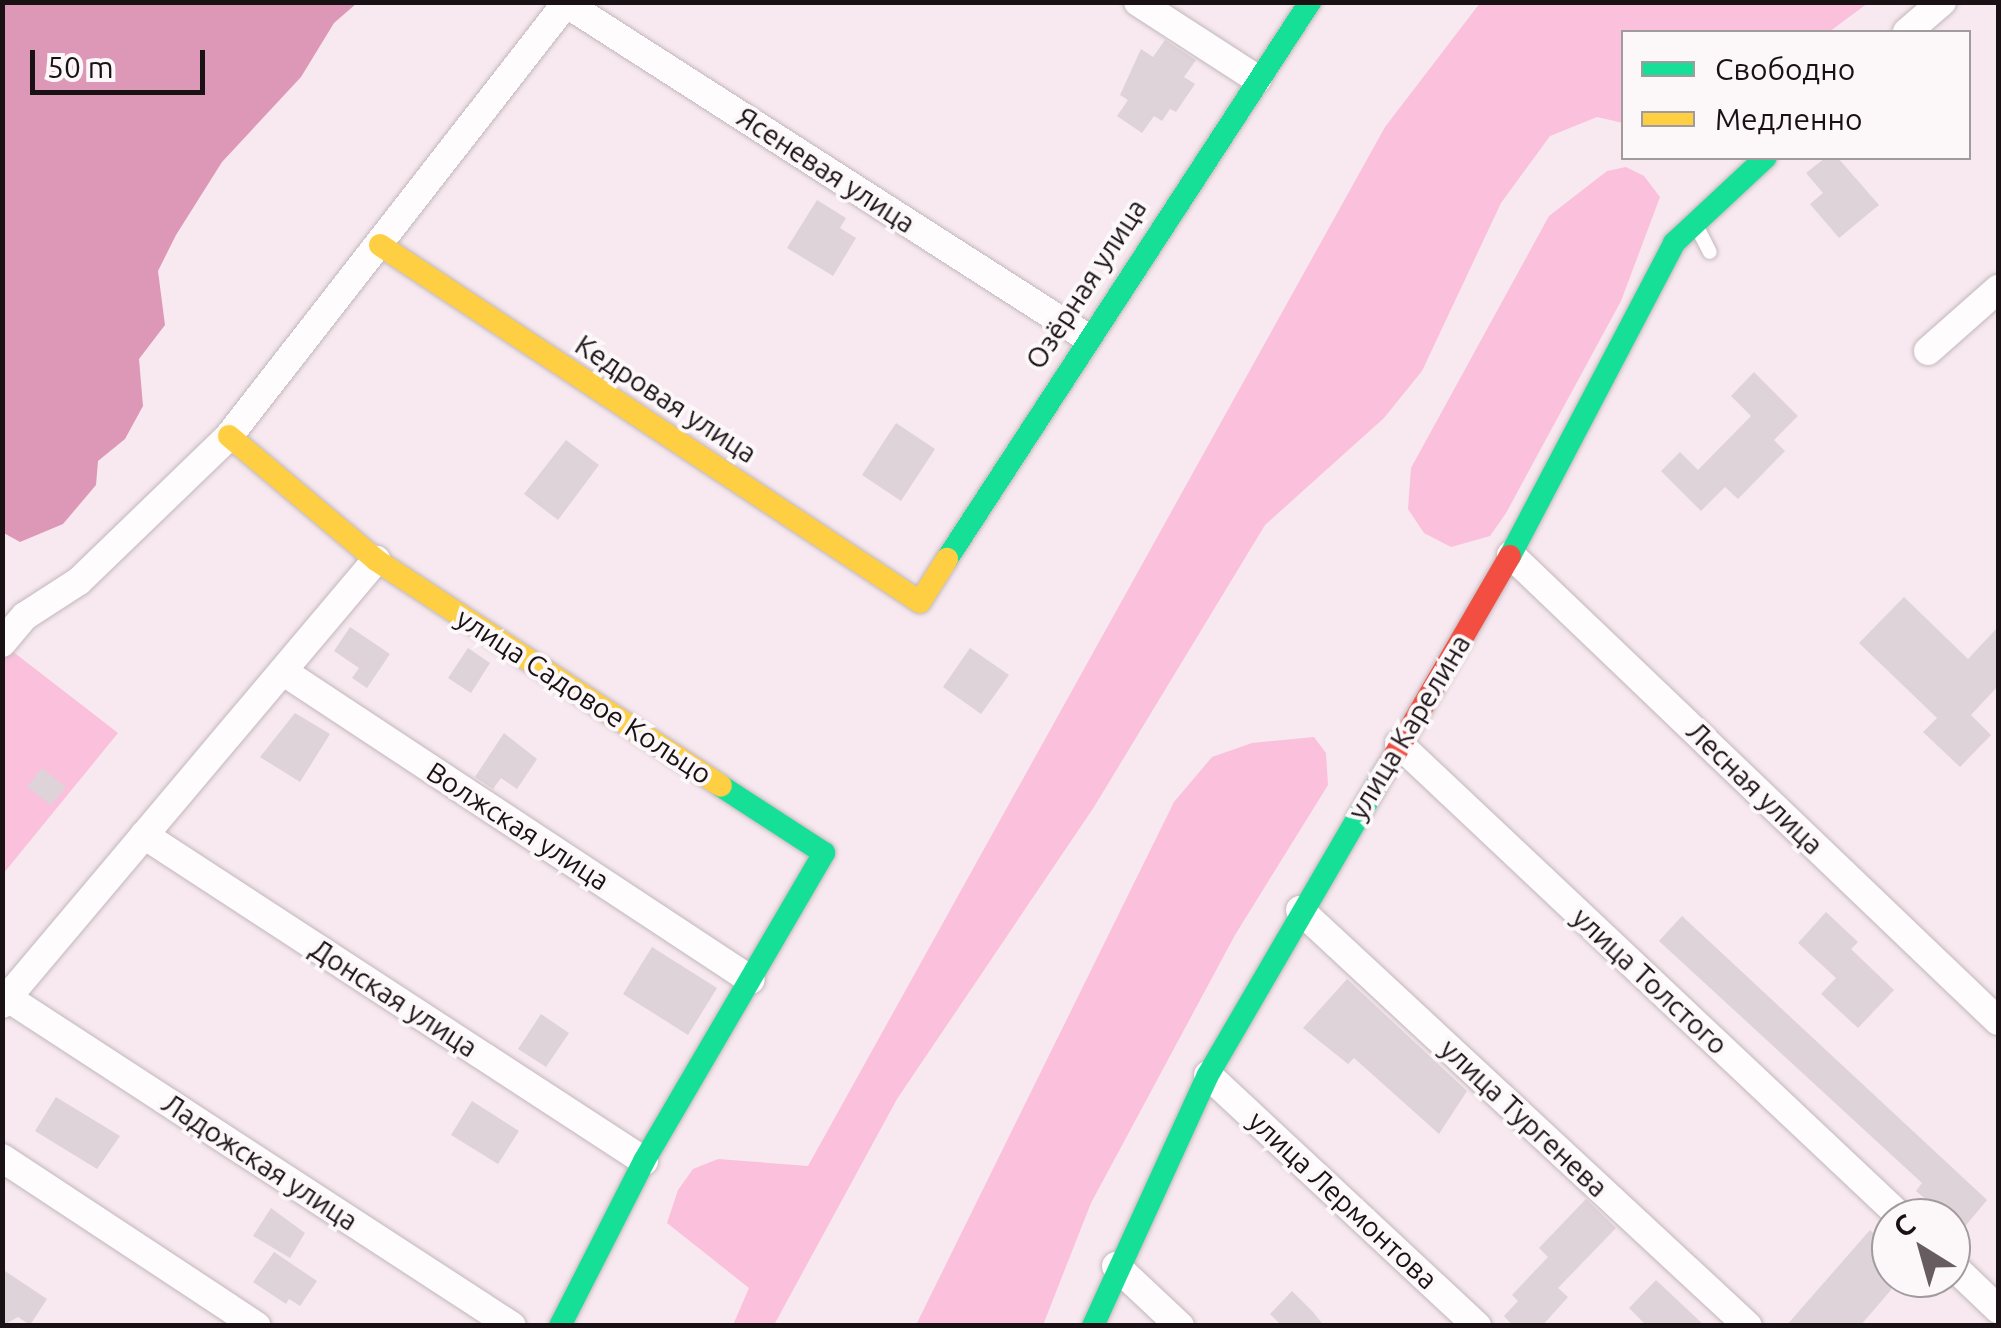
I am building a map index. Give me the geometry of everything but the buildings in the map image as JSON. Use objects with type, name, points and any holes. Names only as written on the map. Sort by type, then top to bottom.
[{"type":"street","points":[[1138,2],[1257,80]]},
{"type":"street","name":"Озёрная улица","points":[[920,602],[1086,336],[1310,2]]},
{"type":"street","points":[[1910,30],[1942,2]]},
{"type":"street","points":[[2,644],[14,619],[79,582],[229,436],[567,3]]},
{"type":"street","name":"Ясеневая улица","points":[[567,3],[1086,336]]},
{"type":"street","name":"улица Карелина","points":[[1093,1326],[1116,1266],[1208,1075],[1300,910],[1511,555],[1674,243],[1763,160]]},
{"type":"street","name":"Кедровая улица","points":[[380,246],[920,602]]},
{"type":"street","points":[[1928,351],[1998,289]]},
{"type":"street","points":[[5,1001],[376,560],[229,436]]},
{"type":"street","name":"Лесная улица","points":[[1511,555],[1998,1021]]},
{"type":"street","name":"улица Садовое Кольцо","points":[[376,560],[824,853],[644,1161],[560,1326]]},
{"type":"street","name":"Волжская улица","points":[[284,672],[752,980]]},
{"type":"street","name":"улица Толстого","points":[[1399,744],[1881,1198]]},
{"type":"street","name":"Донская улица","points":[[144,835],[644,1161]]},
{"type":"street","name":"улица Тургенева","points":[[1300,910],[1748,1326]]},
{"type":"street","name":"Ладожская улица","points":[[5,1001],[512,1326]]},
{"type":"street","name":"улица Лермонтова","points":[[1208,1075],[1478,1326]]},
{"type":"street","points":[[2,1158],[257,1326]]},
{"type":"street","points":[[1116,1266],[1180,1326]]},
{"type":"street","points":[[1971,1283],[1998,1309]]},
{"type":"lane","points":[[1695,222],[1710,252]]},
{"type":"shaded area","points":[[2,3],[357,3],[334,23],[301,77],[222,162],[176,235],[158,271],[165,325],[139,359],[143,406],[125,439],[98,461],[96,485],[63,524],[20,542],[2,532]]},
{"type":"shaded area","points":[[1480,3],[1868,3],[1832,30],[1621,30],[1621,123],[1597,117],[1550,136],[1501,203],[1422,371],[1384,418],[1265,525],[1094,807],[897,1099],[774,1325],[733,1325],[749,1288],[667,1223],[678,1190],[693,1169],[718,1159],[808,1166],[1385,127]]},
{"type":"shaded area","points":[[1626,167],[1644,176],[1660,197],[1621,301],[1506,513],[1490,536],[1451,547],[1424,533],[1408,509],[1411,468],[1549,216],[1607,171]]},
{"type":"shaded area","points":[[3,644],[118,733],[3,874]]},
{"type":"shaded area","points":[[1314,737],[1326,753],[1328,785],[1235,935],[1091,1203],[1043,1325],[916,1325],[1174,802],[1212,757],[1252,743]]},
{"type":"traffic: fast","points":[[947,559],[1310,2]]},
{"type":"traffic: fast","points":[[1510,556],[1674,243],[1763,160]]},
{"type":"traffic: fast","points":[[1093,1326],[1208,1075],[1387,768]]},
{"type":"traffic: fast","points":[[560,1326],[644,1161],[824,853],[721,786]]},
{"type":"traffic: slow","points":[[380,245],[920,602],[947,559]]},
{"type":"traffic: slow","points":[[229,436],[376,560],[721,786]]},
{"type":"traffic: jam","points":[[1387,768],[1510,556]]}]
